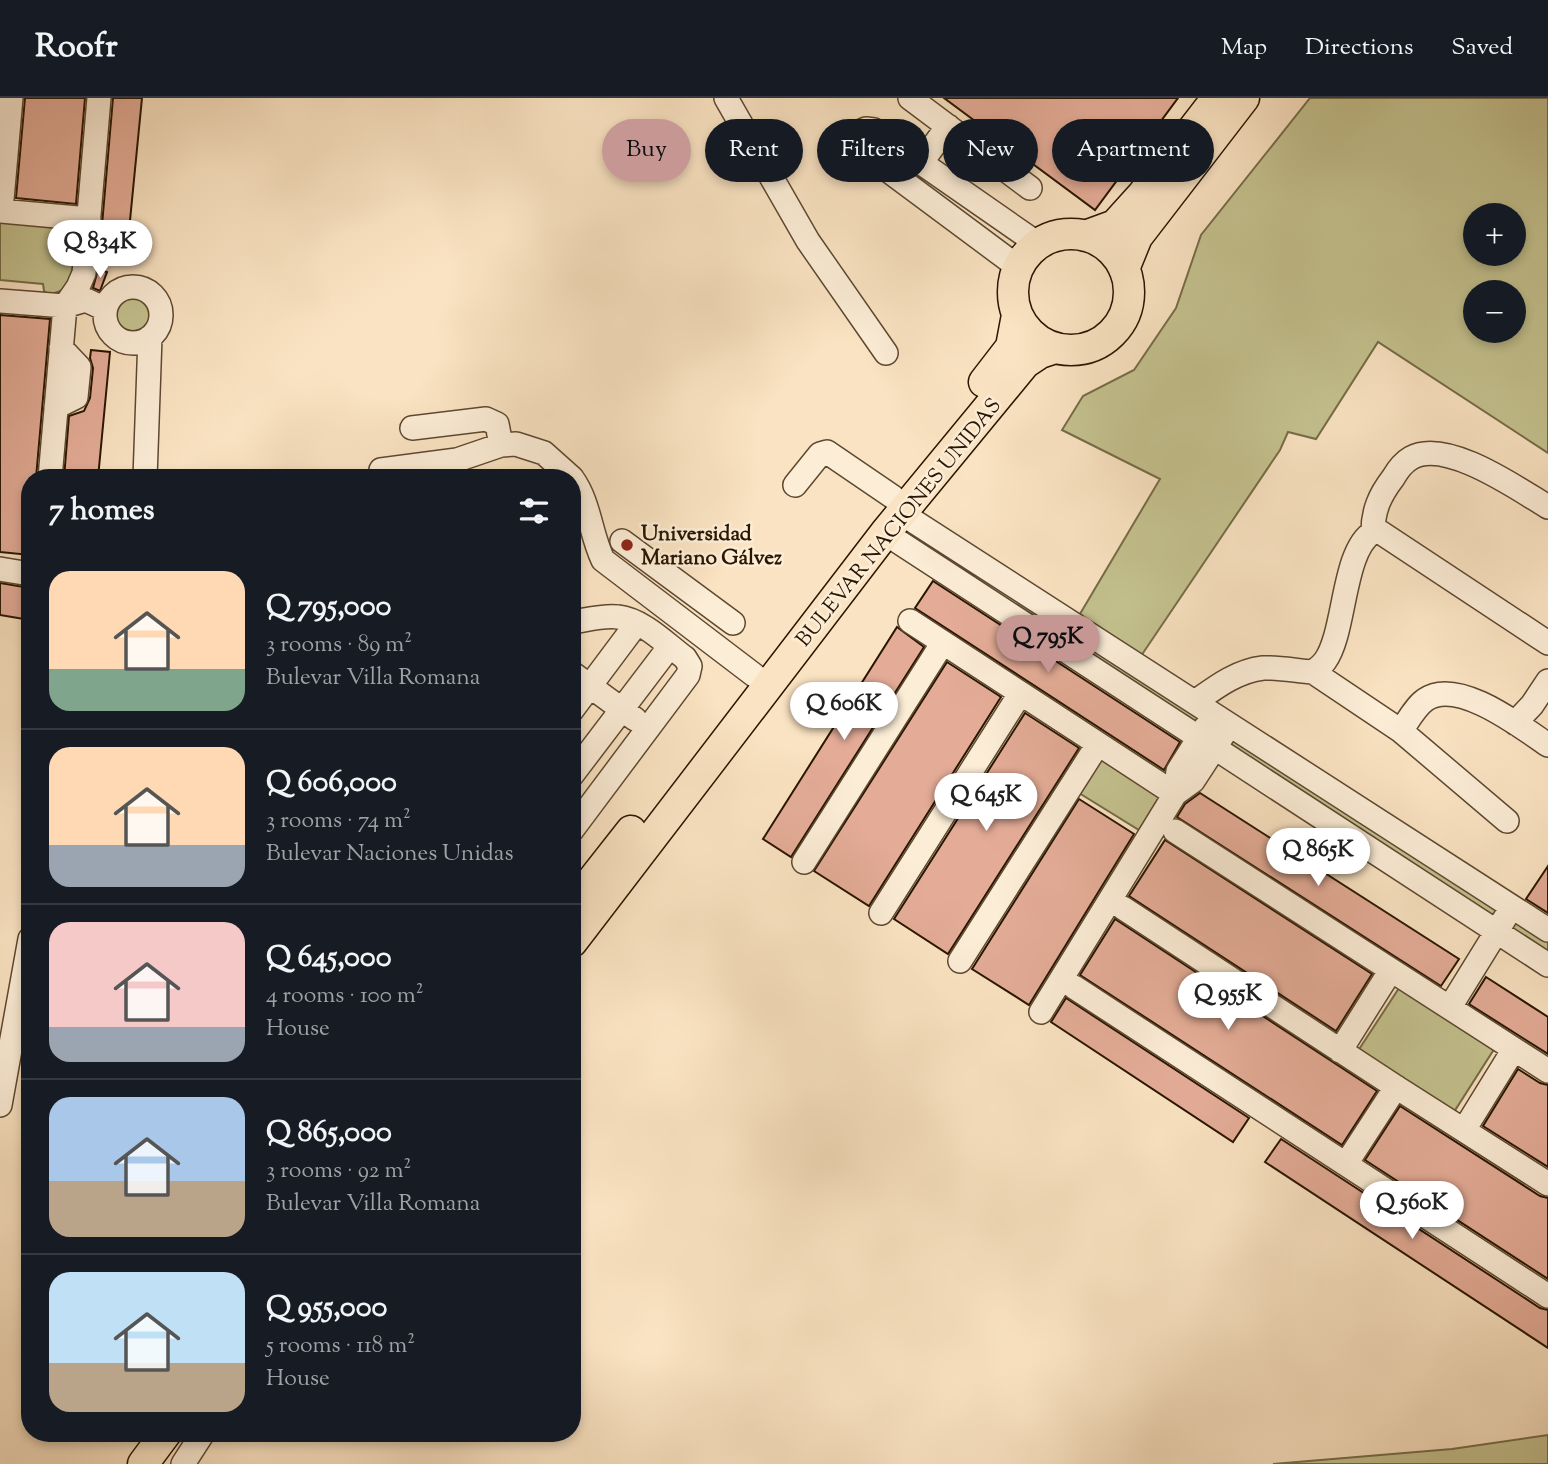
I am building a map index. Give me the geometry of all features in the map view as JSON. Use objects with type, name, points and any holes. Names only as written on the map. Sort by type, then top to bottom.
[{"type":"main road","points":[[1085,236],[1109,248],[1124,269],[1128,281],[1127,307],[1115,330],[1094,345],[1082,349],[1055,348],[1032,336],[1017,315],[1012,296],[1014,276],[1023,258],[1038,244],[1056,236],[1085,236],[1115,225],[1143,194],[1217,98]]},
{"type":"main road","points":[[1124,269],[1137,237],[1244,98]]},
{"type":"main road","name":"BULEVAR NACIONES UNIDAS","points":[[581,930],[893,514],[1011,347],[1017,315]]},
{"type":"main road","name":"BULEVAR NACIONES UNIDAS","points":[[581,895],[754,675],[893,514],[1025,363],[1040,353],[1055,348]]},
{"type":"main road","points":[[143,1464],[159,1442]]},
{"type":"street","points":[[11,98],[0,211],[89,219]]},
{"type":"street","points":[[51,469],[65,306],[84,273],[99,98]]},
{"type":"street","points":[[726,98],[808,242],[886,353]]},
{"type":"street","points":[[910,98],[943,122]]},
{"type":"street","points":[[929,152],[943,133]]},
{"type":"street","points":[[929,169],[1038,244]]},
{"type":"street","points":[[904,182],[1018,267]]},
{"type":"street","points":[[1022,182],[1030,188]]},
{"type":"street","points":[[84,273],[121,289]]},
{"type":"street","points":[[139,287],[154,296],[161,313],[160,322],[141,340],[117,338],[107,325],[105,309],[113,294],[121,289],[139,287]]},
{"type":"street","points":[[0,301],[65,306],[86,300],[105,309]]},
{"type":"street","points":[[141,340],[150,375],[145,469]]},
{"type":"street","points":[[412,428],[486,419],[496,424],[501,445]]},
{"type":"street","points":[[389,469],[457,460],[501,445],[516,444],[535,448],[554,459],[563,469]]},
{"type":"street","points":[[795,485],[820,454],[827,452],[893,514],[1206,744],[1548,965]]},
{"type":"street","points":[[1373,532],[1374,510],[1389,483],[1408,459],[1428,454],[1455,458],[1488,471],[1548,507]]},
{"type":"street","points":[[581,494],[603,559],[754,675]]},
{"type":"street","points":[[893,514],[1213,713],[1548,930]]},
{"type":"street","points":[[1313,672],[1329,653],[1356,557],[1367,536],[1373,532],[1380,532],[1548,643]]},
{"type":"street","points":[[622,541],[733,623]]},
{"type":"street","points":[[630,582],[646,559]]},
{"type":"street","points":[[0,569],[21,572]]},
{"type":"street","points":[[626,619],[582,680],[648,729]]},
{"type":"street","points":[[581,624],[626,619],[685,658],[690,671],[581,818]]},
{"type":"street","points":[[910,621],[1175,794]]},
{"type":"street","points":[[804,862],[942,644]]},
{"type":"street","points":[[581,764],[670,646]]},
{"type":"street","points":[[1041,1012],[1175,794],[1178,771],[1206,744],[1220,684],[1265,668],[1313,672],[1401,730],[1507,821]]},
{"type":"street","points":[[1515,723],[1532,705],[1548,681]]},
{"type":"street","points":[[1401,730],[1420,703],[1441,693],[1457,695],[1485,706],[1548,745]]},
{"type":"street","points":[[881,913],[1020,694]]},
{"type":"street","points":[[960,961],[1098,744]]},
{"type":"street","points":[[1175,831],[1548,1071]]},
{"type":"street","points":[[1450,1007],[1512,907]]},
{"type":"street","points":[[1123,908],[1548,1184]]},
{"type":"street","points":[[1340,1051],[1391,970]]},
{"type":"street","points":[[1074,987],[1548,1296]]},
{"type":"street","points":[[0,1105],[21,989]]},
{"type":"street","points":[[1464,1130],[1514,1049]]},
{"type":"street","points":[[1346,1164],[1396,1087]]},
{"type":"street","points":[[183,1464],[197,1442]]},
{"type":"shaded area","points":[[1310,98],[1548,98],[1548,453],[1378,342],[1316,439],[1288,432],[1280,450],[1139,659],[1077,619],[1160,479],[1062,430],[1083,396],[1134,370],[1176,308],[1201,235]]},
{"type":"shaded area","points":[[0,221],[74,228],[77,233],[73,280],[69,286],[47,294],[43,284],[0,280]]},
{"type":"shaded area","points":[[133,294],[148,300],[154,315],[148,330],[133,336],[118,330],[112,315],[118,300]]},
{"type":"shaded area","points":[[955,547],[1548,930],[1548,965],[939,568]]},
{"type":"shaded area","points":[[1102,757],[1161,794],[1139,830],[1079,793]]},
{"type":"shaded area","points":[[1403,982],[1498,1043],[1452,1115],[1356,1054]]},
{"type":"shaded area","points":[[1548,1435],[1548,1464],[1273,1464],[1452,1449]]},
{"type":"building","points":[[25,98],[85,98],[76,204],[16,198]]},
{"type":"building","points":[[113,98],[142,98],[127,251],[100,248]]},
{"type":"building","points":[[944,98],[1178,98],[1162,119],[1052,119],[1052,178],[1038,168],[1038,119],[972,119]]},
{"type":"building","points":[[1057,182],[1116,182],[1095,210]]},
{"type":"building","points":[[98,269],[107,272],[100,291],[93,288]]},
{"type":"building","points":[[0,315],[50,319],[37,469],[21,469],[21,554],[0,552]]},
{"type":"building","points":[[91,350],[110,352],[99,469],[65,469],[69,416],[84,411],[90,398],[93,368]]},
{"type":"building","points":[[933,581],[1180,742],[1164,770],[915,608]]},
{"type":"building","points":[[0,583],[21,586],[21,618],[0,615]]},
{"type":"building","points":[[897,627],[924,647],[791,857],[763,839]]},
{"type":"building","points":[[947,662],[1001,697],[869,906],[814,871]]},
{"type":"building","points":[[1025,713],[1079,748],[948,954],[894,919]]},
{"type":"building","points":[[1200,793],[1459,959],[1441,986],[1177,817],[1185,804]]},
{"type":"building","points":[[1079,799],[1134,834],[1029,1005],[972,969]]},
{"type":"building","points":[[1165,840],[1372,974],[1336,1031],[1129,896]]},
{"type":"building","points":[[1548,866],[1548,913],[1526,899]]},
{"type":"building","points":[[1115,919],[1377,1091],[1342,1145],[1080,975]]},
{"type":"building","points":[[1486,977],[1548,1017],[1548,1054],[1469,1004]]},
{"type":"building","points":[[1066,998],[1249,1118],[1233,1142],[1051,1022]]},
{"type":"building","points":[[1518,1069],[1548,1085],[1548,1167],[1483,1126]]},
{"type":"building","points":[[1400,1106],[1540,1196],[1548,1198],[1548,1279],[1365,1160]]},
{"type":"building","points":[[1281,1139],[1540,1308],[1548,1310],[1548,1348],[1265,1162]]},
{"type":"place","name":"Universidad Mariano Gálvez","points":[[627,545]]}]
